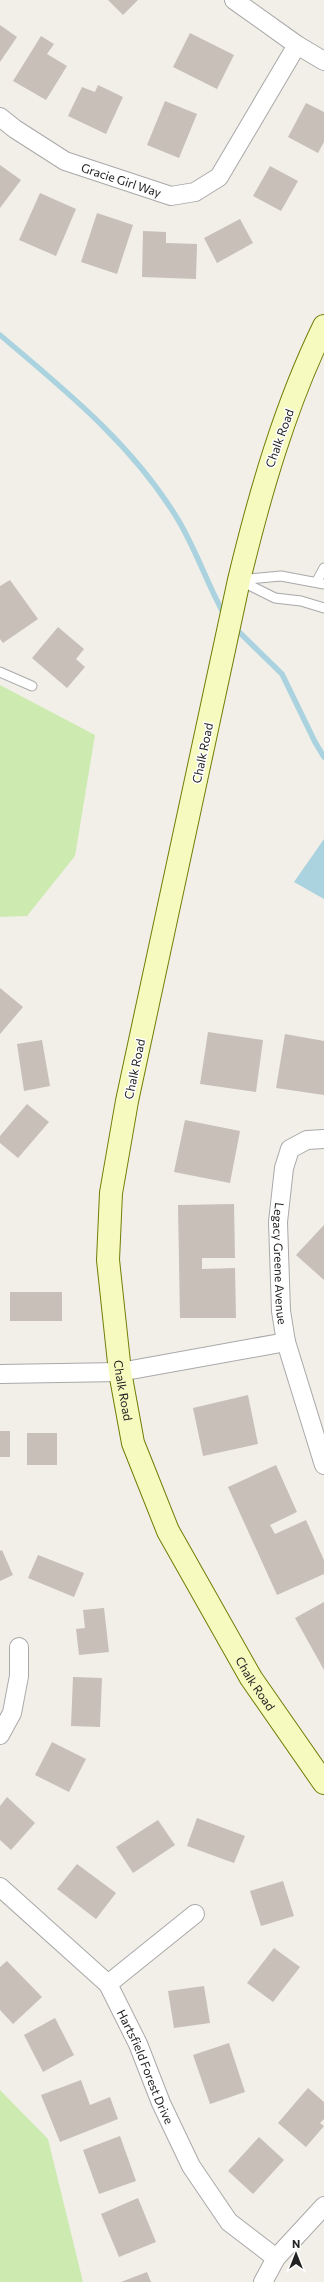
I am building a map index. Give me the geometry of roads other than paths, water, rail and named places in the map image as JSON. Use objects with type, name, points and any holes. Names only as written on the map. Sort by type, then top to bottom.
[{"type":"street","points":[[234,0],[297,45],[324,61]]},
{"type":"street","name":"Gracie Girl Way","points":[[0,117],[15,129],[66,161],[172,196],[196,192],[219,177],[297,45]]},
{"type":"street","name":"Chalk Road","points":[[324,326],[296,392],[270,463],[256,507],[239,580],[127,1101],[111,1193],[108,1260],[120,1372],[133,1443],[168,1530],[251,1678],[324,1783]]},
{"type":"street","name":"Legacy Greene Avenue","points":[[324,1139],[307,1140],[290,1149],[284,1168],[278,1222],[281,1311],[286,1342],[324,1465]]},
{"type":"street","points":[[0,1374],[120,1372],[286,1342]]},
{"type":"street","points":[[0,1735],[12,1713],[19,1676],[19,1647]]},
{"type":"street","name":"Hartsfield Forest Drive","points":[[0,1886],[108,1984],[138,2044],[161,2103],[191,2166],[229,2222],[276,2258]]},
{"type":"street","points":[[108,1984],[196,1914]]},
{"type":"street","points":[[263,2282],[276,2258],[324,2206]]},
{"type":"lane","points":[[239,580],[281,576],[320,583],[324,568]]},
{"type":"lane","points":[[239,580],[275,598],[301,601],[324,608]]},
{"type":"lane","points":[[0,672],[32,686]]},
{"type":"water","points":[[324,839],[324,899],[294,882]]},
{"type":"waterway","points":[[0,335],[49,376],[96,419],[140,466],[159,491],[184,530],[225,616]]},
{"type":"waterway","points":[[234,627],[282,674],[315,742],[324,757]]}]
